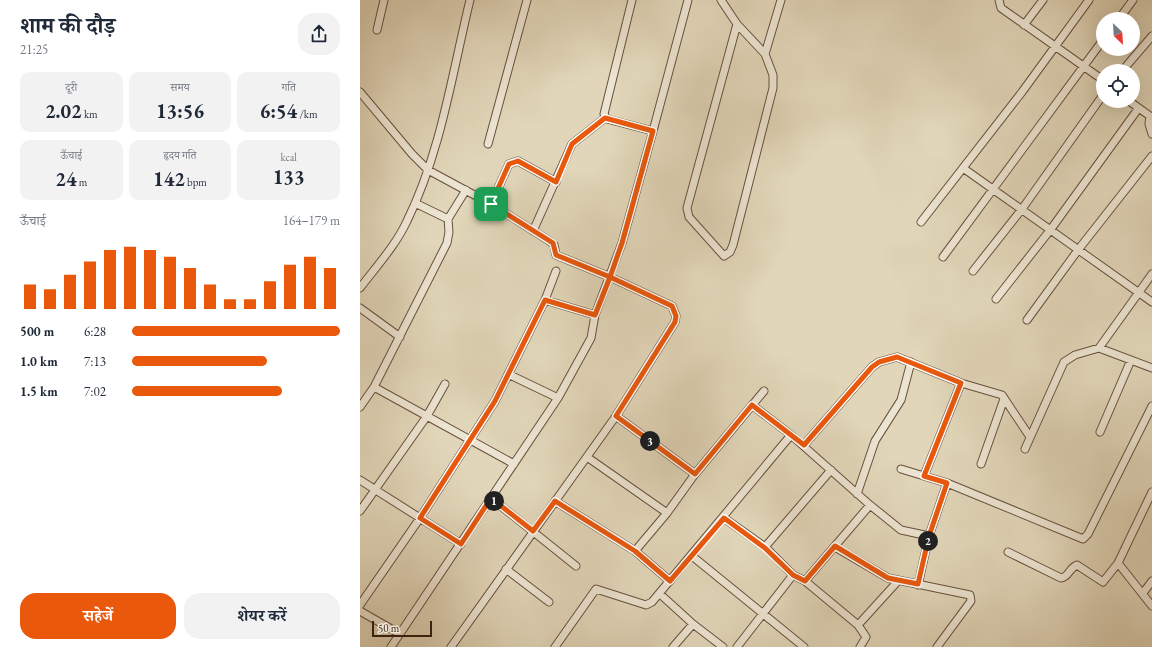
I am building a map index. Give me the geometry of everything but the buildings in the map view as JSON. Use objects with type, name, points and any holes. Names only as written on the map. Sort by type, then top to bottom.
[{"type":"street","points":[[377,30],[384,0]]},
{"type":"street","points":[[360,288],[407,222],[428,170],[439,135],[470,0]]},
{"type":"street","points":[[488,144],[526,0]]},
{"type":"street","points":[[605,118],[604,111],[632,0]]},
{"type":"street","points":[[391,647],[558,398],[591,338],[595,315],[622,243],[688,0]]},
{"type":"street","points":[[721,0],[736,24],[765,54],[773,75],[773,88],[733,245],[730,252],[724,256],[689,217],[687,208],[736,24]]},
{"type":"street","points":[[765,54],[781,0]]},
{"type":"street","points":[[999,0],[1001,8],[1096,75]]},
{"type":"street","points":[[1024,25],[1043,0]]},
{"type":"street","points":[[921,222],[1022,92],[1089,0]]},
{"type":"street","points":[[1124,12],[1133,0]]},
{"type":"street","points":[[1128,64],[1152,36]]},
{"type":"street","points":[[943,257],[1096,49]]},
{"type":"street","points":[[360,92],[428,170],[491,204],[553,243],[556,255],[610,277],[672,306],[676,316],[675,322],[616,416],[451,647]]},
{"type":"street","points":[[973,271],[1022,209],[1096,105]]},
{"type":"street","points":[[996,300],[1051,229],[1138,109],[1151,116],[1149,124],[1152,134]]},
{"type":"street","points":[[605,118],[653,131]]},
{"type":"street","points":[[533,231],[572,144],[605,118]]},
{"type":"street","points":[[1028,320],[1078,250],[1152,156]]},
{"type":"street","points":[[491,204],[509,164],[513,162],[518,161],[556,182]]},
{"type":"street","points":[[963,168],[1152,302]]},
{"type":"street","points":[[360,407],[374,387],[447,243],[449,232],[448,219],[466,190]]},
{"type":"street","points":[[414,203],[448,219]]},
{"type":"street","points":[[360,605],[420,518],[495,401],[545,300],[556,271]]},
{"type":"street","points":[[1099,348],[1152,274]]},
{"type":"street","points":[[545,300],[595,315]]},
{"type":"street","points":[[360,308],[400,337]]},
{"type":"street","points":[[1025,449],[1064,362],[1081,353],[1099,348],[1152,368]]},
{"type":"street","points":[[804,445],[872,367],[879,362],[897,357],[961,383],[1002,395],[1030,437]]},
{"type":"street","points":[[1100,432],[1131,360]]},
{"type":"street","points":[[857,494],[875,441],[901,400],[911,362]]},
{"type":"street","points":[[508,374],[558,398]]},
{"type":"street","points":[[924,476],[961,383]]},
{"type":"street","points":[[360,511],[427,416],[445,384]]},
{"type":"street","points":[[374,387],[514,464]]},
{"type":"street","points":[[635,551],[667,513],[695,474],[764,391]]},
{"type":"street","points":[[981,464],[1004,399]]},
{"type":"street","points":[[752,405],[804,445],[857,494],[901,530],[929,536]]},
{"type":"street","points":[[901,469],[947,483],[1083,539],[1088,534],[1152,406]]},
{"type":"street","points":[[616,416],[695,474]]},
{"type":"street","points":[[555,647],[596,589],[646,605],[652,602],[724,518],[792,435]]},
{"type":"street","points":[[587,457],[667,513]]},
{"type":"street","points":[[765,548],[831,470]]},
{"type":"street","points":[[360,480],[461,544]]},
{"type":"street","points":[[918,584],[929,536],[947,483]]},
{"type":"street","points":[[1008,552],[1061,578],[1066,577],[1071,568],[1076,565],[1102,582],[1105,581],[1118,563],[1152,492]]},
{"type":"street","points":[[491,498],[576,566]]},
{"type":"street","points":[[555,501],[635,551],[670,581]]},
{"type":"street","points":[[805,581],[870,505]]},
{"type":"street","points":[[724,518],[765,548],[793,575],[805,581],[858,625],[866,637],[860,647]]},
{"type":"street","points":[[835,546],[888,578],[967,593],[971,598],[971,601],[937,647]]},
{"type":"street","points":[[692,556],[804,647]]},
{"type":"street","points":[[1118,563],[1152,606]]},
{"type":"street","points":[[506,569],[549,602]]},
{"type":"street","points":[[737,647],[793,575]]},
{"type":"street","points":[[858,625],[898,581]]},
{"type":"street","points":[[1143,593],[1152,581]]},
{"type":"street","points":[[660,594],[693,624],[723,647]]},
{"type":"street","points":[[360,611],[400,634]]},
{"type":"street","points":[[673,647],[693,624]]},
{"type":"route","points":[[491,204],[509,164],[513,162],[518,161],[556,182],[572,144],[605,118],[653,131],[622,243],[610,277],[672,306],[676,316],[675,322],[616,416],[695,474],[752,405],[804,445],[872,367],[879,362],[897,357],[961,383],[924,476],[947,483],[929,536],[918,584],[888,578],[835,546],[805,581],[793,575],[765,548],[724,518],[670,581],[635,551],[555,501],[533,531],[491,498],[461,544],[420,518],[495,401],[545,300],[595,315],[610,277],[556,255],[554,253],[555,247],[553,243],[491,204]]}]
